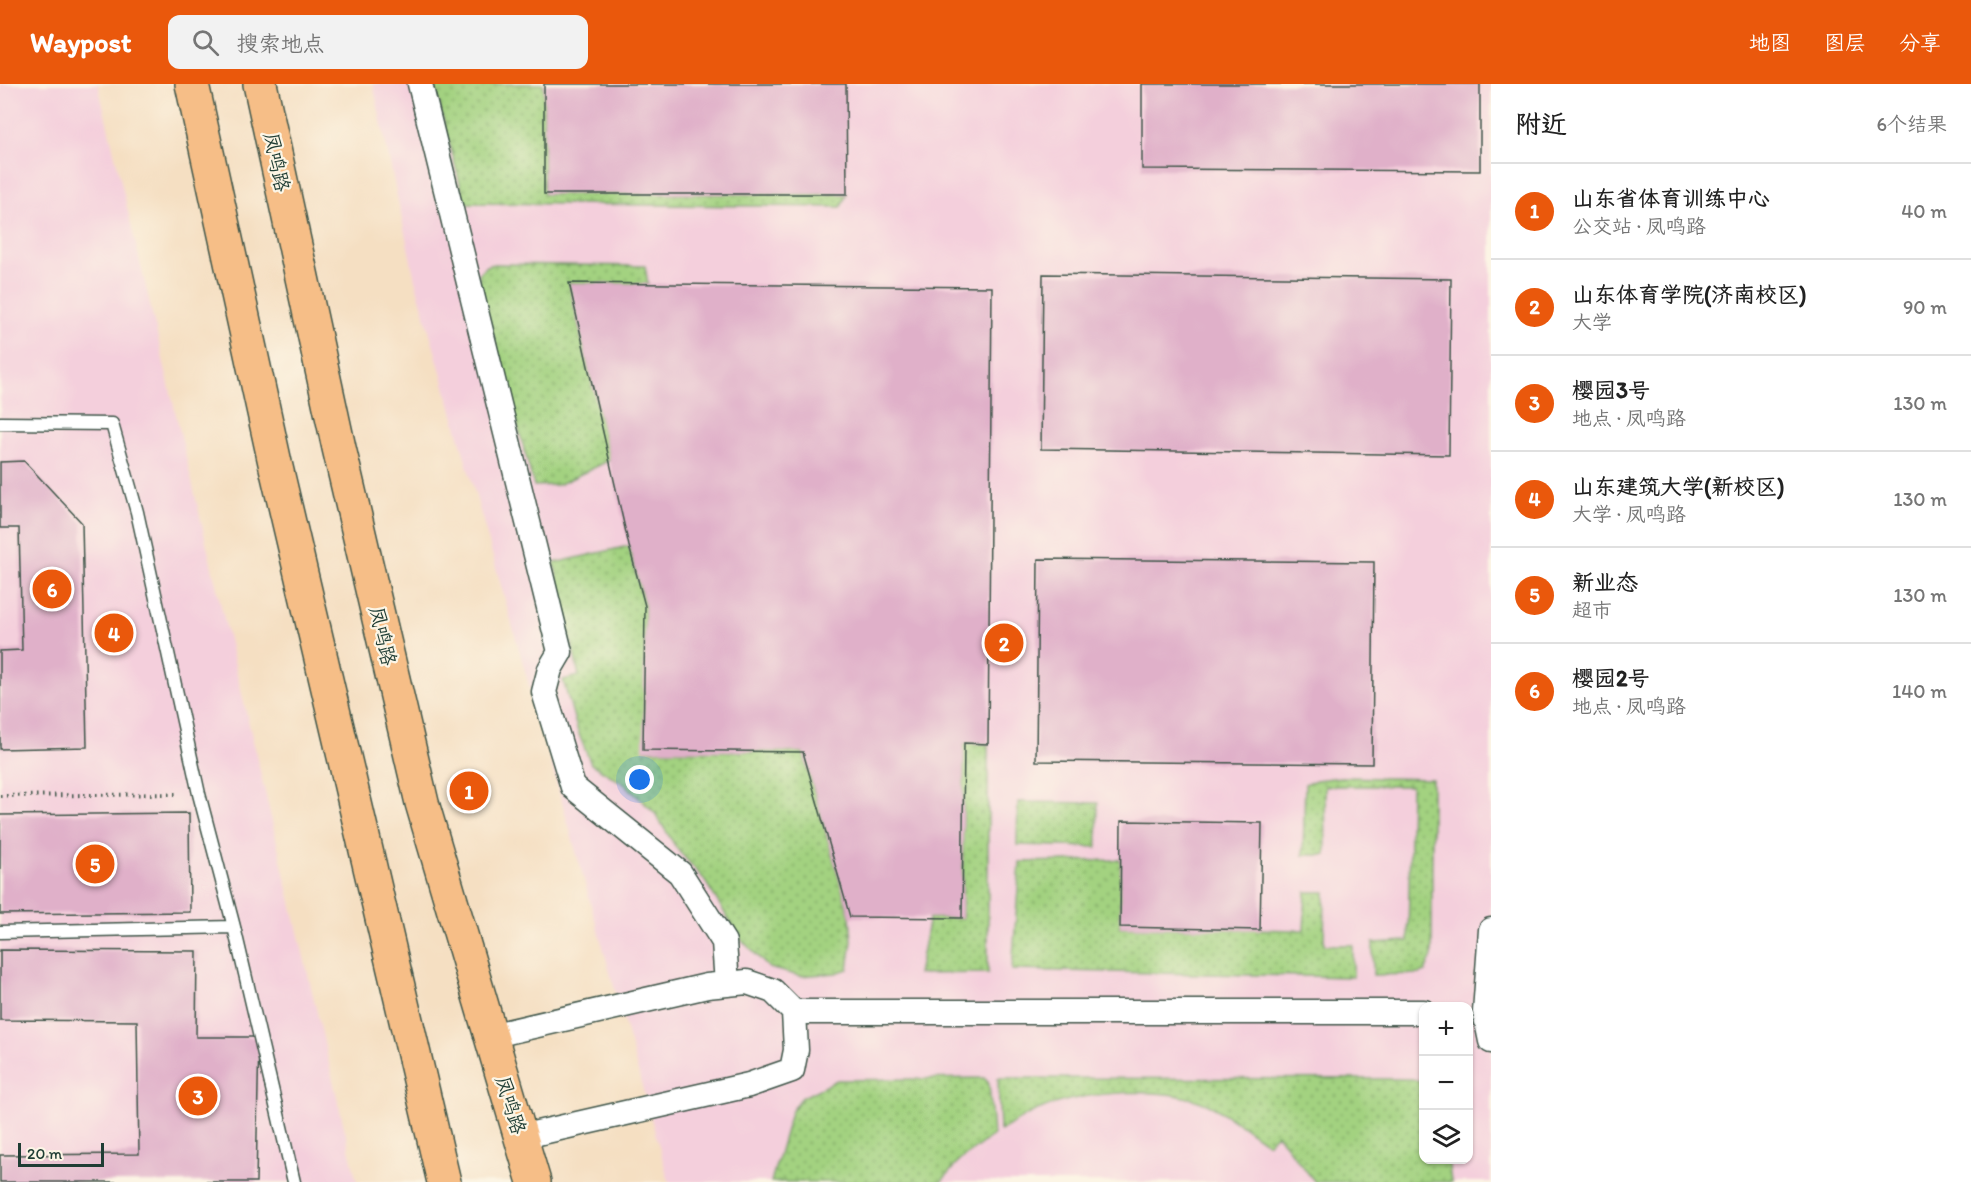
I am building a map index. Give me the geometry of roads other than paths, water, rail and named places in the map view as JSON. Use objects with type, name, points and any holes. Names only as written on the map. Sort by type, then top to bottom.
[{"type":"main road","points":[[192,84],[275,463],[444,1182]]},
{"type":"main road","name":"凤鸣路","points":[[260,84],[339,448],[422,804],[534,1182]]},
{"type":"street","points":[[420,84],[560,652],[550,669],[544,692],[573,787],[680,873],[724,942],[727,984]]},
{"type":"street","points":[[1491,930],[1482,1012],[1491,1041]]},
{"type":"street","points":[[490,1036],[707,986],[747,982],[773,991],[794,1012],[796,1050],[792,1070],[749,1085],[520,1137]]},
{"type":"street","points":[[794,1012],[1419,1012]]},
{"type":"lane","points":[[0,423],[112,424],[137,512],[199,794],[234,927],[294,1182]]},
{"type":"lane","points":[[0,933],[234,927]]},
{"type":"place","name":"樱园2号","points":[[52,589]]},
{"type":"place","name":"山东建筑大学(新校区)","points":[[114,633]]},
{"type":"place","name":"山东体育学院(济南校区)","points":[[1004,643]]},
{"type":"place","name":"山东省体育训练中心","points":[[469,791]]},
{"type":"place","name":"新业态","points":[[95,864]]},
{"type":"place","name":"樱园3号","points":[[198,1096]]}]
